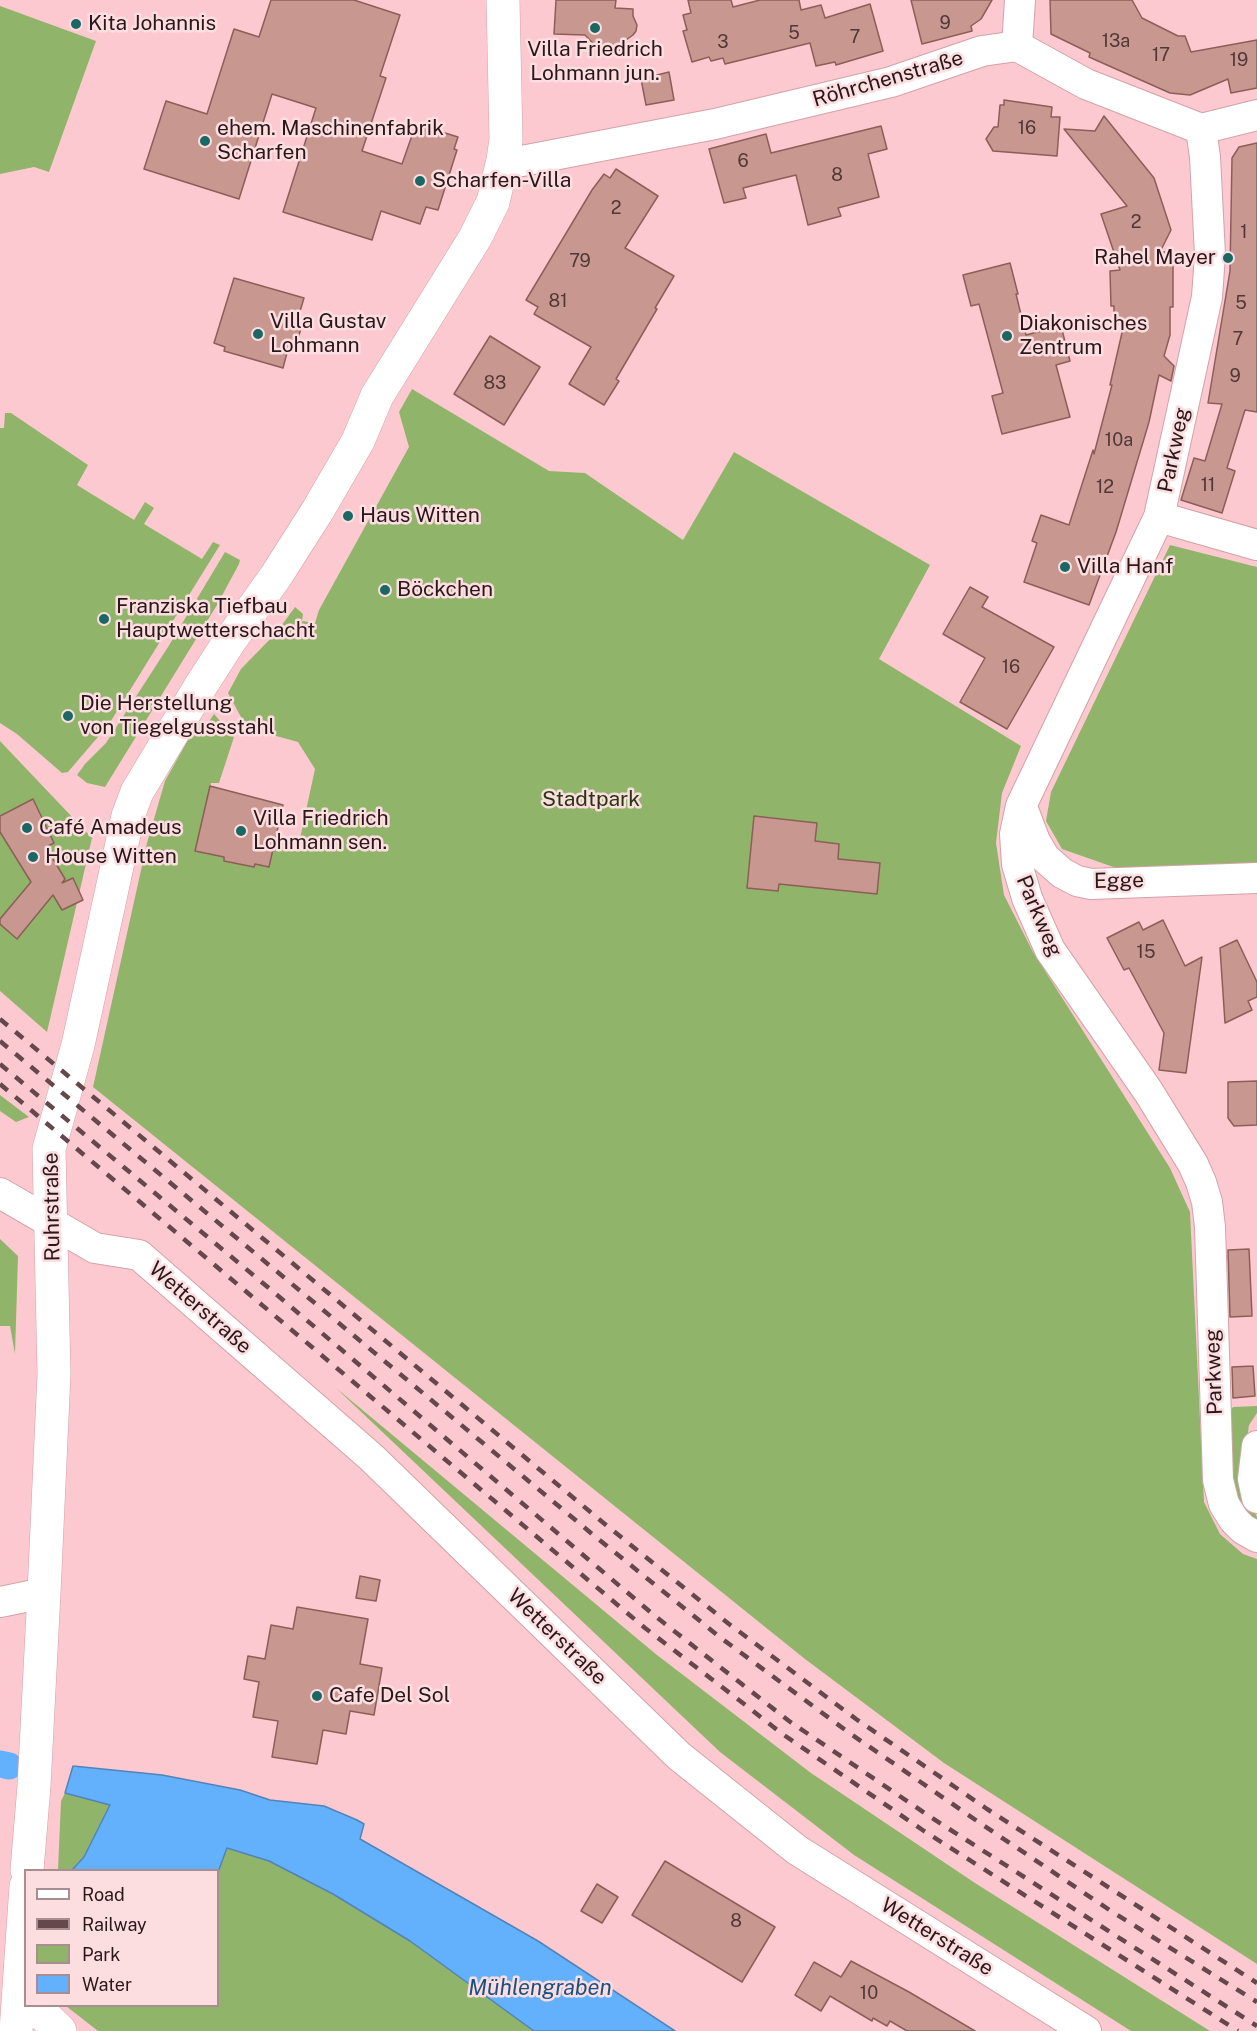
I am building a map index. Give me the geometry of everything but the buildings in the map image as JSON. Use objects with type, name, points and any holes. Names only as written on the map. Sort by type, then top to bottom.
[{"type":"main road","points":[[503,0],[507,101],[503,160]]},
{"type":"main road","name":"Ruhrstraße","points":[[27,1869],[34,1786],[54,1374],[49,1149],[78,1045],[128,816],[137,792],[229,642],[276,576],[358,441],[377,396],[475,238],[493,201],[503,160]]},
{"type":"main road","name":"Ruhrstraße","points":[[16,2031],[24,1989]]},
{"type":"main road","points":[[42,2007],[60,2031]]},
{"type":"street","points":[[1020,0],[1017,46],[1086,84],[1201,129],[1257,115]]},
{"type":"street","name":"Röhrchenstraße","points":[[503,160],[522,161],[715,124],[891,82],[982,51],[1017,46]]},
{"type":"street","name":"Parkweg","points":[[1201,129],[1205,157],[1210,255],[1207,297],[1159,517],[1021,806],[1015,834],[1017,864],[1026,898],[1050,950],[1148,1091],[1193,1164],[1201,1182],[1207,1202],[1210,1227],[1218,1480],[1224,1504],[1234,1520],[1243,1530],[1257,1537]]},
{"type":"street","points":[[1159,517],[1257,545]]},
{"type":"street","name":"Egge","points":[[1021,806],[1035,841],[1045,858],[1062,873],[1077,881],[1091,884],[1257,878]]},
{"type":"street","name":"Wetterstraße","points":[[0,1193],[95,1248],[139,1255],[371,1457],[679,1756],[796,1850],[1086,2031]]},
{"type":"street","points":[[1257,1446],[1253,1479],[1257,1498]]},
{"type":"street","points":[[0,1602],[44,1593]]},
{"type":"green space","points":[[0,6],[96,41],[49,172],[34,167],[0,174]]},
{"type":"green space","name":"Stadtpark","points":[[412,389],[549,471],[585,473],[683,540],[734,452],[930,565],[879,659],[1021,746],[1002,793],[996,843],[1004,895],[1033,952],[1170,1168],[1190,1212],[1204,1502],[1220,1534],[1243,1554],[1257,1559],[1257,1964],[944,1763],[805,1659],[93,1087],[147,843],[165,781],[198,722],[208,723],[214,714],[234,737],[219,783],[211,783],[196,851],[224,857],[224,861],[253,867],[254,864],[269,867],[275,841],[279,842],[280,838],[299,843],[315,769],[298,742],[247,728],[228,693],[241,669],[276,633],[295,607],[303,614],[302,621],[315,623],[319,610],[409,447],[399,412]]},
{"type":"green space","points":[[5,413],[11,413],[88,465],[77,485],[134,520],[145,502],[154,508],[144,524],[202,559],[213,542],[220,545],[109,724],[68,772],[62,773],[17,734],[0,723],[0,428],[4,428]]},
{"type":"green space","points":[[1170,545],[1257,567],[1257,866],[1119,869],[1062,849],[1046,821],[1051,792]]},
{"type":"green space","points":[[225,552],[240,560],[217,605],[105,787],[87,783],[77,775],[106,743],[168,647]]},
{"type":"green space","points":[[0,741],[92,838],[47,1032],[0,991]]},
{"type":"green space","points":[[0,1095],[29,1117],[16,1122],[0,1111]]},
{"type":"green space","points":[[0,1239],[18,1256],[15,1354],[10,1326],[0,1326]]},
{"type":"green space","points":[[336,1388],[657,1655],[811,1773],[975,1883],[1210,2031],[1131,2031],[854,1855],[720,1752]]},
{"type":"green space","points":[[1257,1406],[1257,1413],[1249,1425],[1245,1454],[1246,1497],[1257,1517],[1257,1525],[1239,1507],[1231,1476],[1229,1413],[1233,1407]]},
{"type":"green space","points":[[65,1793],[110,1805],[84,1857],[73,1869],[58,1869],[61,1801]]},
{"type":"green space","points":[[226,1848],[269,1861],[333,1894],[410,1941],[534,2031],[98,2031],[67,2007],[219,2007],[219,1869]]},
{"type":"water","name":"Mühlengraben","points":[[73,1766],[162,1775],[240,1790],[270,1800],[324,1806],[364,1824],[360,1839],[538,1941],[675,2031],[534,2031],[410,1941],[333,1894],[269,1861],[227,1848],[219,1869],[73,1869],[84,1857],[110,1805],[65,1793]]},
{"type":"waterway","points":[[0,1764],[9,1766]]},
{"type":"railway","points":[[0,1019],[606,1525],[729,1624],[856,1719],[987,1809],[1257,1983]]},
{"type":"railway","points":[[0,1041],[597,1538],[721,1638],[848,1732],[980,1823],[1111,1911],[1257,2002]]},
{"type":"railway","points":[[0,1064],[270,1289],[655,1616],[789,1721],[932,1818],[1257,2026]]},
{"type":"railway","points":[[0,1084],[645,1628],[781,1733],[924,1831],[1238,2031]]},
{"type":"place","name":"Kita Johannis","points":[[76,24]]},
{"type":"place","name":"Villa Friedrich Lohmann jun.","points":[[595,28]]},
{"type":"place","name":"ehem. Maschinenfabrik Scharfen","points":[[205,141]]},
{"type":"place","name":"Scharfen-Villa","points":[[420,181]]},
{"type":"place","name":"Rahel Mayer","points":[[1228,258]]},
{"type":"place","name":"Villa Gustav Lohmann","points":[[258,334]]},
{"type":"place","name":"Diakonisches Zentrum","points":[[1007,336]]},
{"type":"place","name":"Haus Witten","points":[[348,516]]},
{"type":"place","name":"Villa Hanf","points":[[1065,567]]},
{"type":"place","name":"Böckchen","points":[[385,590]]},
{"type":"place","name":"Franziska Tiefbau Hauptwetterschacht","points":[[104,619]]},
{"type":"place","name":"Die Herstellung von Tiegelgussstahl","points":[[68,716]]},
{"type":"place","name":"Café Amadeus","points":[[27,828]]},
{"type":"place","name":"Villa Friedrich Lohmann sen.","points":[[241,831]]},
{"type":"place","name":"House Witten","points":[[33,857]]},
{"type":"place","name":"Cafe Del Sol","points":[[317,1696]]}]
